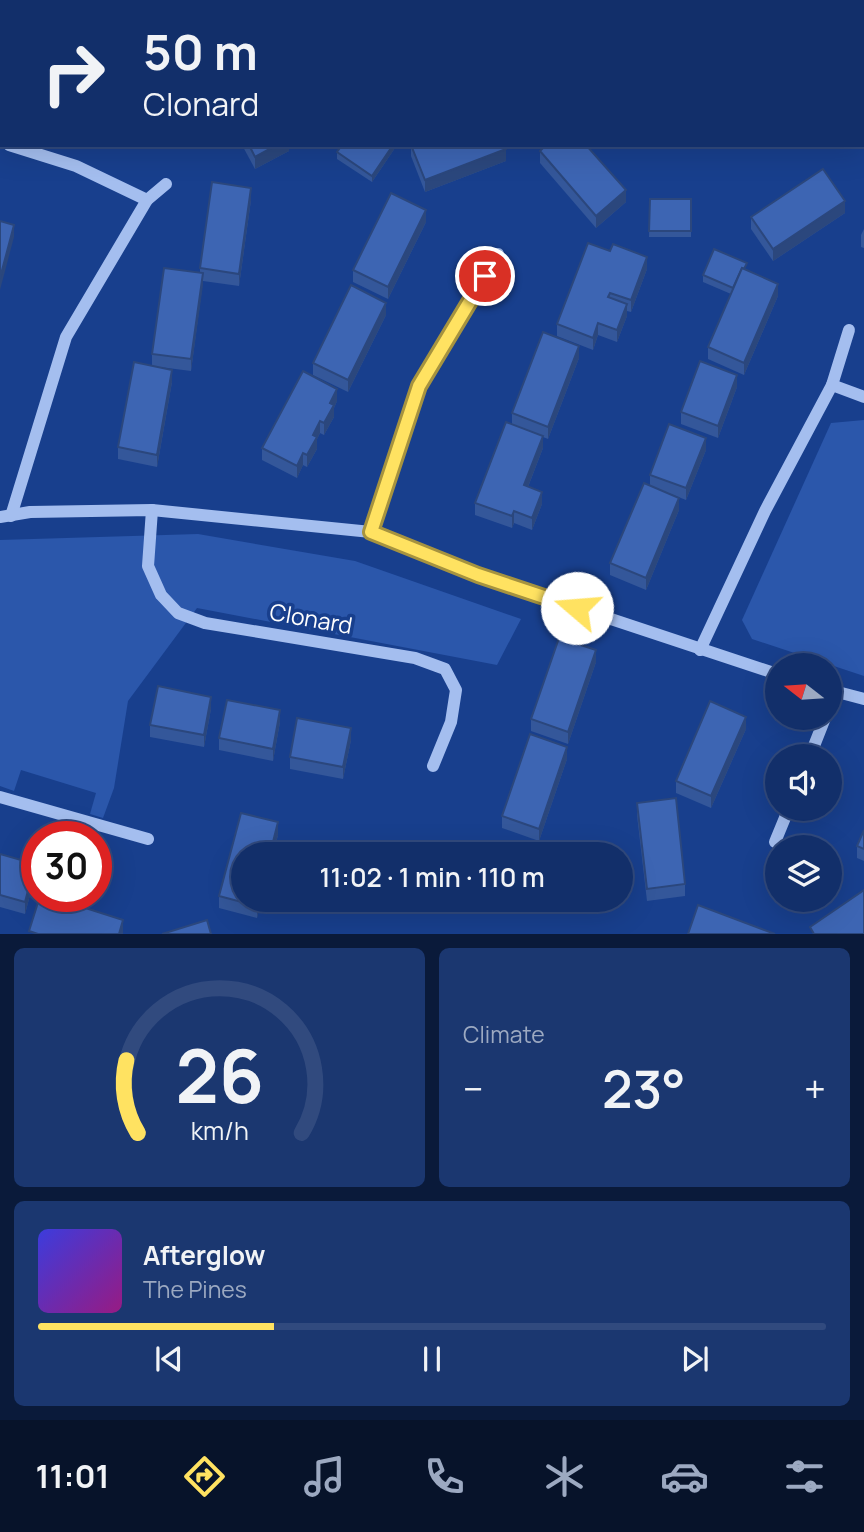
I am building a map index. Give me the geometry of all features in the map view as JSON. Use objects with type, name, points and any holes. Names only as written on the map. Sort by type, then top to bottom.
[{"type":"street","points":[[15,147],[76,166],[146,200]]},
{"type":"street","points":[[166,184],[146,200],[65,337],[6,516],[30,512],[152,510],[371,532],[478,575],[765,670]]},
{"type":"street","points":[[371,532],[419,386],[498,254]]},
{"type":"street","points":[[701,650],[765,511],[832,385],[849,330]]},
{"type":"street","points":[[832,385],[864,397]]},
{"type":"street","name":"Clonard","points":[[152,510],[148,566],[161,595],[178,613],[205,623],[415,658],[445,669],[456,690],[451,722],[433,766]]},
{"type":"street","points":[[842,694],[864,699]]},
{"type":"street","points":[[0,797],[148,839]]},
{"type":"shaded area","points":[[864,420],[864,676],[842,669],[842,653],[794,653],[752,639],[742,620],[831,423]]},
{"type":"shaded area","points":[[198,534],[355,561],[521,619],[497,665],[197,608],[128,701],[114,788],[103,818],[90,814],[96,793],[21,770],[14,791],[0,786],[0,540]]},
{"type":"building","points":[[250,147],[273,147],[255,157]]},
{"type":"building","points":[[341,147],[392,147],[372,176],[337,152]]},
{"type":"building","points":[[412,147],[506,149],[425,180]]},
{"type":"building","points":[[544,147],[588,147],[626,190],[596,216],[540,151]]},
{"type":"building","points":[[823,169],[845,201],[773,249],[751,217]]},
{"type":"building","points":[[212,182],[251,188],[239,274],[200,268]]},
{"type":"building","points":[[391,193],[426,210],[388,287],[353,270]]},
{"type":"building","points":[[650,199],[691,199],[691,231],[649,231]]},
{"type":"building","points":[[0,221],[14,225],[0,278]]},
{"type":"building","points":[[588,243],[610,251],[613,244],[647,257],[631,300],[610,293],[608,297],[627,304],[617,330],[598,323],[593,338],[557,324]]},
{"type":"building","points":[[714,249],[747,263],[733,288],[703,275]]},
{"type":"building","points":[[164,268],[203,273],[191,359],[152,354]]},
{"type":"building","points":[[742,268],[778,284],[744,363],[708,347]]},
{"type":"building","points":[[351,285],[386,303],[348,380],[313,363]]},
{"type":"building","points":[[543,332],[579,346],[548,427],[512,413]]},
{"type":"building","points":[[700,361],[737,375],[718,426],[681,412]]},
{"type":"building","points":[[134,362],[172,370],[157,455],[118,447]]},
{"type":"building","points":[[303,371],[337,389],[330,403],[334,405],[324,423],[320,421],[313,435],[317,437],[307,455],[303,453],[297,466],[262,448]]},
{"type":"building","points":[[506,422],[543,436],[524,485],[542,492],[532,518],[514,511],[512,516],[475,503]]},
{"type":"building","points":[[669,424],[706,438],[686,488],[650,475]]},
{"type":"building","points":[[644,483],[679,498],[646,578],[610,563]]},
{"type":"building","points":[[559,638],[596,650],[568,732],[531,719]]},
{"type":"building","points":[[158,686],[211,697],[204,735],[150,725]]},
{"type":"building","points":[[227,700],[280,710],[273,749],[219,738]]},
{"type":"building","points":[[710,701],[746,717],[711,796],[676,781]]},
{"type":"building","points":[[297,718],[351,728],[343,767],[290,757]]},
{"type":"building","points":[[530,734],[567,747],[539,829],[502,816]]},
{"type":"building","points":[[676,798],[685,884],[647,889],[637,803]]},
{"type":"building","points":[[241,813],[278,822],[273,842],[233,842]]},
{"type":"building","points":[[864,830],[864,849],[857,846]]},
{"type":"building","points":[[231,851],[231,899],[219,896]]},
{"type":"building","points":[[0,854],[21,860],[21,901],[0,895]]},
{"type":"building","points":[[864,890],[864,934],[814,934],[810,927],[832,912],[842,912],[842,905]]},
{"type":"building","points":[[698,905],[775,934],[688,934]]},
{"type":"building","points":[[35,912],[98,912],[123,920],[119,934],[38,934],[29,931]]},
{"type":"building","points":[[207,920],[211,934],[162,934]]},
{"type":"route","points":[[485,276],[419,386],[371,532],[478,575],[577,608]]}]
